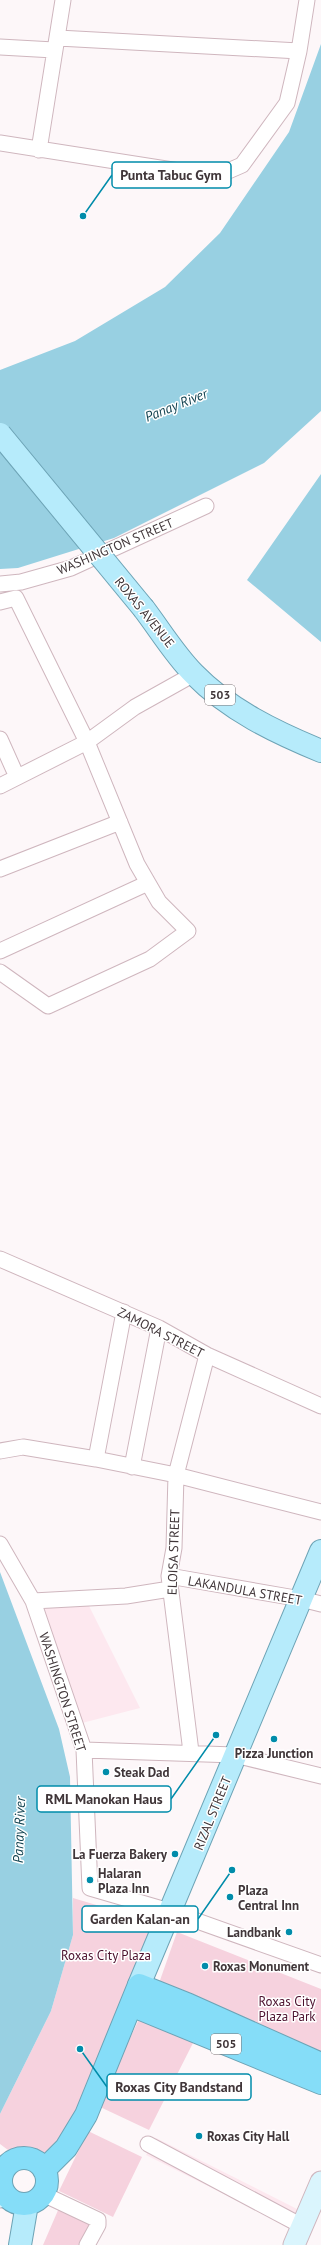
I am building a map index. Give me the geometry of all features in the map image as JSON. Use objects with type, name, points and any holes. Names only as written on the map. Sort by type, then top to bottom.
[{"type":"highway","points":[[44,2170],[66,2148],[86,2115],[139,1985]]},
{"type":"highway","name":"505","points":[[139,1985],[189,2005],[321,2064]]},
{"type":"highway","name":"505","points":[[131,2005],[321,2083]]},
{"type":"highway","points":[[27,2158],[40,2164],[44,2170],[47,2182],[35,2199],[14,2202],[2,2195],[1,2180],[3,2165],[27,2158]]},
{"type":"main road","name":"ROXAS AVENUE","points":[[0,434],[144,609],[194,674],[242,713],[291,738],[321,751]]},
{"type":"main road","name":"RIZAL STREET","points":[[139,1985],[235,1755],[311,1602],[321,1551]]},
{"type":"main road","points":[[20,2245],[35,2199]]},
{"type":"street","points":[[39,150],[63,0]]},
{"type":"street","points":[[0,143],[198,174],[219,175],[242,165],[287,103],[299,51],[307,0]]},
{"type":"street","points":[[0,47],[56,44],[299,51]]},
{"type":"street","name":"WASHINGTON STREET","points":[[0,584],[21,582],[71,568],[206,506]]},
{"type":"street","points":[[0,602],[16,598],[87,742],[137,864],[159,902],[188,931],[150,959],[48,1006],[0,972]]},
{"type":"street","points":[[0,786],[87,742],[135,707],[194,674]]},
{"type":"street","points":[[0,739],[17,777]]},
{"type":"street","points":[[0,869],[120,822]]},
{"type":"street","points":[[0,951],[148,883]]},
{"type":"street","name":"ZAMORA STREET","points":[[0,1258],[159,1328],[207,1355],[321,1406]]},
{"type":"street","points":[[96,1459],[124,1312]]},
{"type":"street","points":[[132,1467],[159,1328]]},
{"type":"street","name":"ELOISA STREET","points":[[191,1752],[170,1583],[174,1548],[176,1475],[207,1355]]},
{"type":"street","points":[[0,1451],[23,1447],[96,1459],[176,1475],[321,1512]]},
{"type":"street","name":"WASHINGTON STREET","points":[[0,1544],[33,1601],[84,1750],[90,1888],[169,1911]]},
{"type":"street","name":"LAKANDULA STREET","points":[[33,1601],[126,1596],[170,1583],[311,1602]]},
{"type":"street","points":[[84,1750],[191,1752],[235,1755],[321,1776]]},
{"type":"street","points":[[169,1911],[321,1965]]},
{"type":"street","points":[[148,2144],[302,2226]]},
{"type":"street","points":[[294,2245],[321,2182]]},
{"type":"street","points":[[35,2199],[98,2220],[98,2225],[87,2245]]},
{"type":"shaded area","points":[[88,1604],[140,1708],[82,1723],[41,1607]]},
{"type":"shaded area","points":[[156,2138],[301,2211],[294,2229],[146,2155]]},
{"type":"green space","name":"Roxas City Plaza","points":[[73,1898],[153,1922],[141,1967],[77,2120],[58,2146],[43,2156],[8,2150],[0,2144],[0,2114],[51,2011],[73,1935]]},
{"type":"green space","name":"Roxas City Plaza Park","points":[[177,1932],[321,1989],[321,2057],[158,1986]]},
{"type":"green space","points":[[140,2017],[194,2041],[149,2130],[98,2106]]},
{"type":"green space","points":[[88,2131],[142,2157],[113,2217],[59,2191]]},
{"type":"green space","points":[[59,2208],[92,2224],[81,2245],[43,2245]]},
{"type":"water","name":"Panay River","points":[[321,44],[321,411],[264,463],[114,538],[18,568],[0,569],[0,370],[75,341],[165,287],[220,233],[289,132]]},
{"type":"water","points":[[321,474],[321,642],[247,580]]},
{"type":"water","name":"Panay River","points":[[0,1572],[59,1729],[70,1777],[73,1935],[51,2011],[0,2114]]},
{"type":"place","name":"Punta Tabuc Gym","points":[[83,216]]},
{"type":"place","name":"RML Manokan Haus","points":[[216,1735]]},
{"type":"place","name":"Pizza Junction","points":[[274,1739]]},
{"type":"place","name":"Steak Dad","points":[[106,1772]]},
{"type":"place","name":"La Fuerza Bakery","points":[[175,1854]]},
{"type":"place","name":"Garden Kalan-an","points":[[232,1870]]},
{"type":"place","name":"Halaran Plaza Inn","points":[[90,1880]]},
{"type":"place","name":"Plaza Central Inn","points":[[230,1897]]},
{"type":"place","name":"Landbank","points":[[289,1932]]},
{"type":"place","name":"Roxas Monument","points":[[205,1966]]},
{"type":"place","name":"Roxas City Bandstand","points":[[80,2049]]},
{"type":"place","name":"Roxas City Hall","points":[[199,2136]]}]
